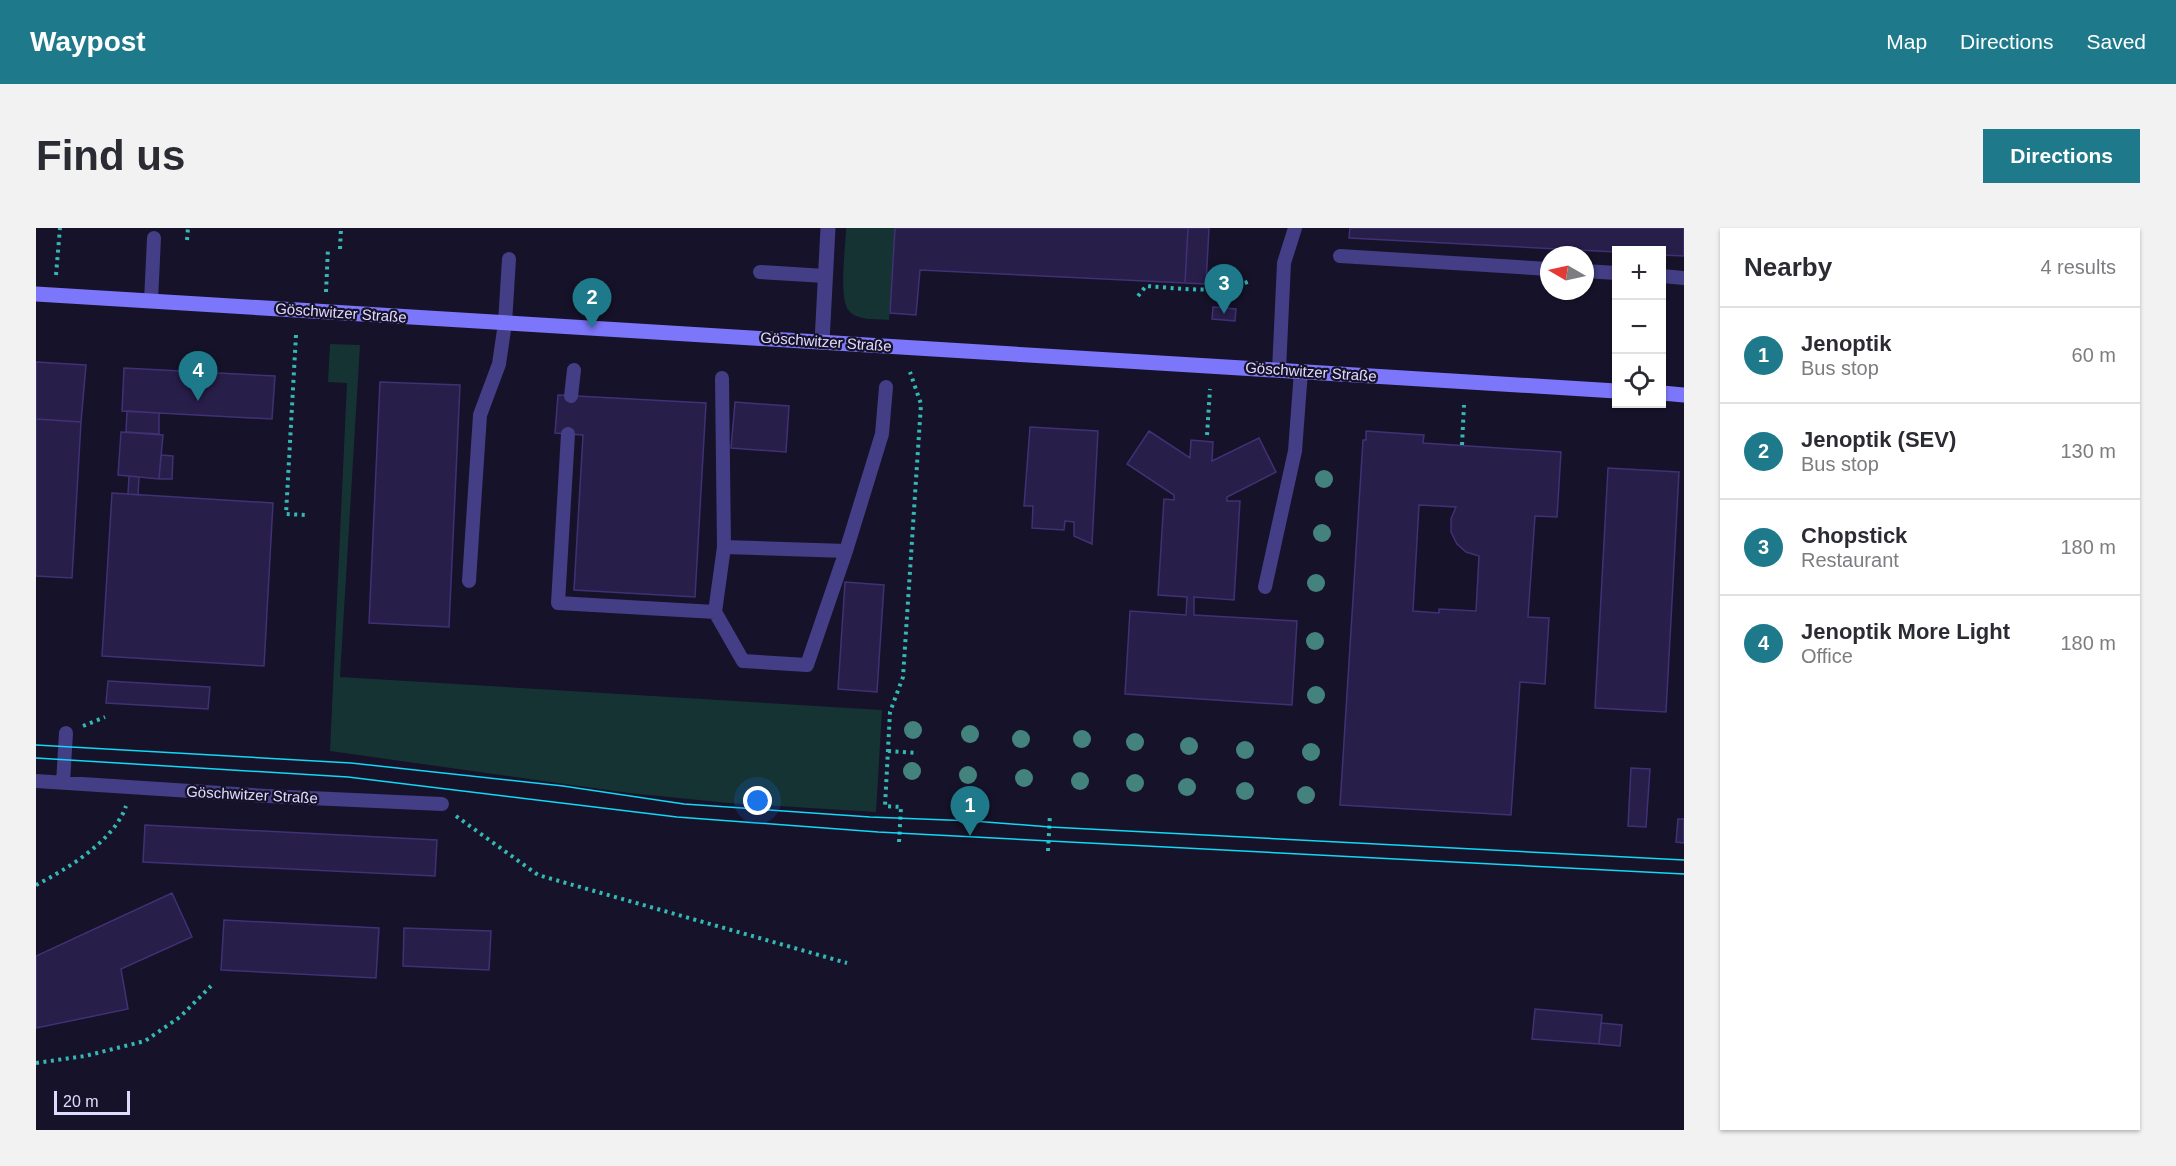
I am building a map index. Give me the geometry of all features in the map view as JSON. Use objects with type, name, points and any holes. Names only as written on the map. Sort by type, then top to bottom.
[{"type":"main road","name":"Göschwitzer Straße","points":[[36,294],[1612,391]]},
{"type":"main road","points":[[1666,393],[1684,395]]},
{"type":"street","points":[[822,342],[828,228]]},
{"type":"lane","points":[[1279,370],[1284,263],[1295,228]]},
{"type":"lane","points":[[150,301],[154,238]]},
{"type":"lane","points":[[1340,256],[1540,268]]},
{"type":"lane","points":[[469,581],[480,416],[499,364],[505,323],[509,259]]},
{"type":"lane","points":[[760,272],[825,276]]},
{"type":"lane","points":[[1594,272],[1612,273]]},
{"type":"lane","points":[[1666,276],[1684,278]]},
{"type":"lane","points":[[571,396],[574,370]]},
{"type":"lane","points":[[1265,587],[1295,451],[1301,371]]},
{"type":"lane","points":[[722,378],[724,547],[715,612],[743,661],[807,665],[846,551],[882,434],[886,387]]},
{"type":"lane","points":[[568,434],[558,603],[715,612]]},
{"type":"lane","points":[[724,547],[846,551]]},
{"type":"lane","points":[[63,783],[66,733]]},
{"type":"lane","name":"Göschwitzer Straße","points":[[36,781],[442,804]]},
{"type":"path","points":[[56,275],[60,228]]},
{"type":"path","points":[[187,240],[188,228]]},
{"type":"path","points":[[340,249],[341,228]]},
{"type":"path","points":[[326,292],[328,248]]},
{"type":"path","points":[[1138,296],[1145,284],[1205,290],[1242,285],[1250,281]]},
{"type":"path","points":[[296,335],[286,514],[306,515]]},
{"type":"path","points":[[899,842],[901,807],[885,806],[890,712],[903,676],[921,404],[910,372]]},
{"type":"path","points":[[1207,435],[1210,389]]},
{"type":"path","points":[[1462,446],[1464,405]]},
{"type":"path","points":[[888,751],[918,753]]},
{"type":"path","points":[[36,885],[59,873],[96,846],[122,818],[133,787]]},
{"type":"path","points":[[442,804],[465,825],[538,875],[847,963]]},
{"type":"path","points":[[1048,851],[1050,814]]},
{"type":"path","points":[[36,1063],[85,1056],[145,1041],[180,1017],[211,986]]},
{"type":"green space","points":[[846,228],[895,228],[889,320],[858,316],[849,311],[846,305],[843,271]]},
{"type":"green space","points":[[330,344],[360,345],[340,677],[882,710],[876,812],[729,803],[629,793],[330,751],[347,383],[328,382]]},
{"type":"building","points":[[895,228],[1188,228],[1185,283],[920,270],[916,315],[890,313]]},
{"type":"building","points":[[1188,228],[1209,228],[1206,284],[1185,283]]},
{"type":"building","points":[[1350,228],[1684,228],[1684,256],[1666,255],[1666,246],[1612,246],[1612,252],[1594,251],[1594,246],[1540,246],[1540,248],[1349,238]]},
{"type":"building","points":[[1213,307],[1236,309],[1235,321],[1212,319]]},
{"type":"building","points":[[36,362],[86,365],[81,422],[36,419]]},
{"type":"building","points":[[124,368],[275,376],[272,419],[122,411]]},
{"type":"building","points":[[380,382],[460,385],[449,627],[369,623]]},
{"type":"building","points":[[558,395],[706,403],[695,597],[574,590],[583,435],[555,433]]},
{"type":"building","points":[[735,402],[789,406],[786,452],[731,448]]},
{"type":"building","points":[[127,411],[159,413],[159,434],[126,432]]},
{"type":"building","points":[[36,419],[81,422],[72,578],[36,576]]},
{"type":"building","points":[[1030,427],[1098,431],[1092,544],[1074,536],[1074,522],[1065,521],[1064,530],[1032,528],[1033,506],[1024,506]]},
{"type":"building","points":[[1149,431],[1190,458],[1191,440],[1213,442],[1212,461],[1259,438],[1276,472],[1227,497],[1227,501],[1240,501],[1234,600],[1194,597],[1194,615],[1297,621],[1292,705],[1125,694],[1130,611],[1186,615],[1187,597],[1158,595],[1164,499],[1174,500],[1174,495],[1127,464]]},
{"type":"building","points":[[1366,431],[1424,435],[1423,443],[1561,452],[1557,517],[1535,516],[1528,617],[1549,618],[1545,684],[1520,682],[1511,815],[1340,805],[1363,440],[1366,440]],"holes":[[[1419,505],[1456,507],[1451,519],[1451,532],[1457,544],[1466,552],[1479,556],[1476,611],[1439,609],[1439,613],[1413,611]]]},
{"type":"building","points":[[121,432],[163,435],[159,479],[118,475]]},
{"type":"building","points":[[161,455],[173,456],[172,479],[159,479]]},
{"type":"building","points":[[1608,468],[1679,472],[1666,712],[1595,708]]},
{"type":"building","points":[[129,476],[139,477],[138,495],[128,494]]},
{"type":"building","points":[[112,493],[273,503],[264,666],[102,656]]},
{"type":"building","points":[[845,582],[884,585],[877,692],[838,689]]},
{"type":"building","points":[[108,681],[210,687],[208,709],[106,703]]},
{"type":"building","points":[[1631,768],[1650,769],[1646,827],[1628,826]]},
{"type":"building","points":[[1678,819],[1684,819],[1684,843],[1676,842]]},
{"type":"building","points":[[145,825],[437,840],[435,876],[143,862]]},
{"type":"building","points":[[172,893],[192,937],[121,969],[128,1009],[36,1028],[36,956]]},
{"type":"building","points":[[224,920],[379,928],[376,978],[221,970]]},
{"type":"building","points":[[404,928],[491,931],[489,970],[403,966]]},
{"type":"building","points":[[1535,1009],[1602,1015],[1599,1044],[1532,1039]]},
{"type":"building","points":[[1601,1023],[1622,1025],[1620,1046],[1599,1044]]},
{"type":"tram line","points":[[36,745],[351,763],[563,786],[684,804],[870,817],[1684,860]]},
{"type":"tram line","points":[[36,758],[348,777],[677,817],[878,832],[1684,874]]},
{"type":"place","name":"Chopstick","points":[[1224,314]]},
{"type":"place","name":"Jenoptik (SEV)","points":[[592,328]]},
{"type":"place","name":"Jenoptik More Light","points":[[198,401]]},
{"type":"place","name":"Jenoptik","points":[[970,836]]}]
